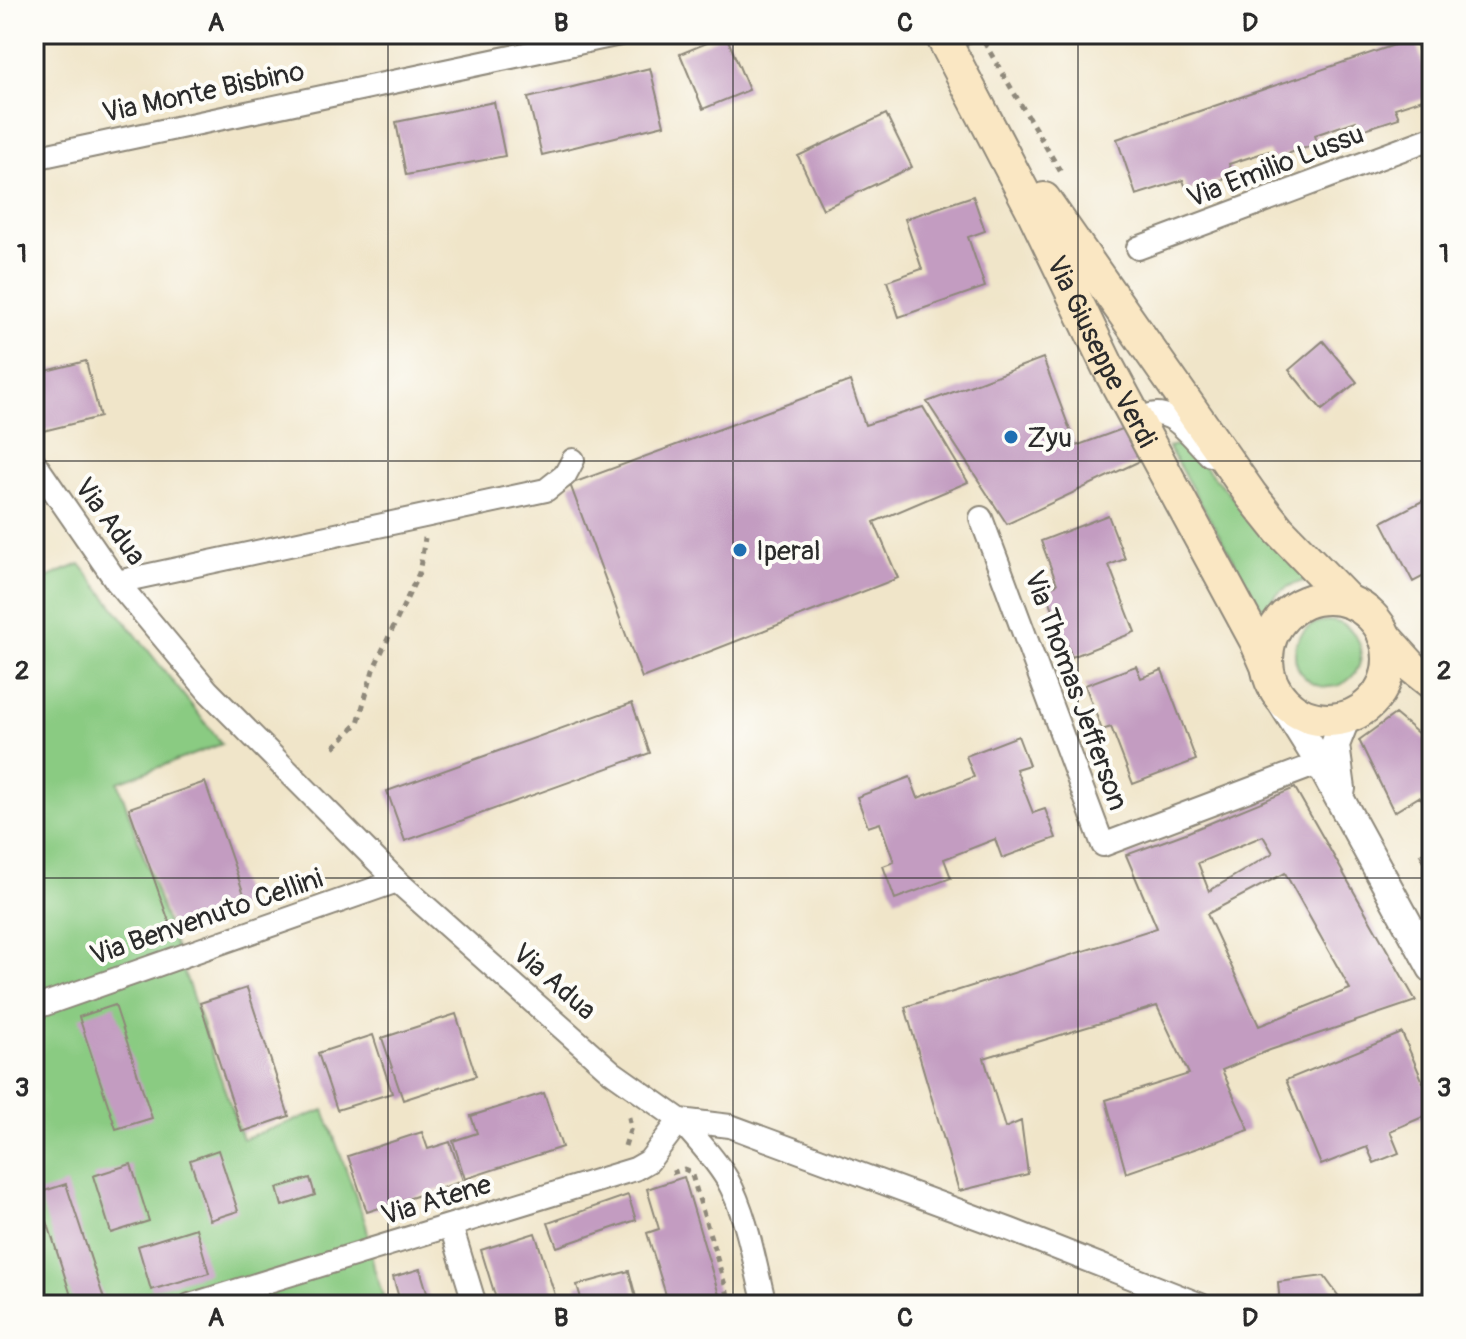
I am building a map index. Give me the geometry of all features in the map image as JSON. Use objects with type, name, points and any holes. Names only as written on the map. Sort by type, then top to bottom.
[{"type":"main road","name":"Via Giuseppe Verdi","points":[[941,34],[1031,207],[1078,310],[1267,666]]},
{"type":"main road","name":"Via Giuseppe Verdi","points":[[960,34],[1045,201],[1251,495],[1279,530],[1348,601]]},
{"type":"main road","points":[[1384,636],[1389,651],[1389,672],[1373,701],[1355,715],[1333,721],[1313,719],[1294,711],[1280,699],[1271,684],[1267,666],[1269,642],[1277,625],[1291,610],[1310,600],[1325,598],[1348,601],[1362,608],[1413,668],[1432,683]]},
{"type":"main road","points":[[1373,701],[1413,692],[1432,696]]},
{"type":"street","name":"Via Monte Bisbino","points":[[34,158],[620,34]]},
{"type":"street","name":"Via Emilio Lussu","points":[[1138,248],[1432,138]]},
{"type":"street","points":[[1137,423],[1148,414],[1160,413],[1173,418],[1251,495]]},
{"type":"street","points":[[117,582],[546,490],[565,475],[573,460]]},
{"type":"street","name":"Via Adua","points":[[34,462],[117,582],[208,691],[397,881],[612,1072],[680,1120],[730,1126],[1011,1230],[1201,1305]]},
{"type":"street","name":"Via Thomas Jefferson","points":[[981,518],[1103,845],[1320,763]]},
{"type":"street","points":[[1280,699],[1320,763],[1432,968]]},
{"type":"street","points":[[1343,806],[1335,745],[1346,717]]},
{"type":"street","name":"Via Benvenuto Cellini","points":[[34,1008],[397,881]]},
{"type":"street","points":[[680,1120],[715,1160],[738,1202],[765,1305]]},
{"type":"street","name":"Via Atene","points":[[190,1305],[635,1169],[649,1161],[680,1120]]},
{"type":"street","points":[[451,1226],[475,1305]]},
{"type":"street","points":[[1418,1305],[1432,1299]]},
{"type":"path","points":[[979,34],[1064,178]]},
{"type":"path","points":[[334,747],[358,723],[373,670],[419,573],[428,517]]},
{"type":"path","points":[[620,1173],[621,1154],[631,1127],[625,1108]]},
{"type":"path","points":[[664,1176],[684,1169],[691,1172],[731,1305]]},
{"type":"green space","points":[[1183,443],[1308,580],[1282,590],[1264,612],[1168,447]]},
{"type":"green space","points":[[80,564],[222,744],[118,782],[242,1139],[324,1110],[366,1224],[374,1268],[386,1305],[34,1305],[34,583]]},
{"type":"green space","points":[[1334,621],[1352,630],[1359,641],[1359,667],[1352,678],[1341,685],[1322,687],[1304,678],[1297,667],[1295,648],[1304,630],[1315,623]]},
{"type":"building","points":[[726,35],[749,90],[703,109],[680,54]]},
{"type":"building","points":[[1415,38],[1432,96],[1395,108],[1399,118],[1359,131],[1356,121],[1315,135],[1317,144],[1272,159],[1269,151],[1229,164],[1233,176],[1187,191],[1183,180],[1136,195],[1117,139]]},
{"type":"building","points":[[650,68],[664,125],[542,155],[528,98]]},
{"type":"building","points":[[494,102],[505,156],[406,175],[396,122]]},
{"type":"building","points":[[886,114],[912,167],[823,209],[798,156]]},
{"type":"building","points":[[973,196],[985,231],[968,237],[985,287],[899,317],[887,281],[922,269],[905,219]]},
{"type":"building","points":[[34,294],[46,340],[34,342]]},
{"type":"building","points":[[1323,341],[1357,382],[1322,410],[1289,370]]},
{"type":"building","name":"Zyu","points":[[1043,358],[1076,446],[1125,428],[1140,461],[1007,524],[927,402]]},
{"type":"building","points":[[86,361],[100,417],[43,431],[34,396],[34,374]]},
{"type":"building","name":"Iperal","points":[[850,381],[865,425],[923,407],[968,482],[874,522],[898,578],[642,678],[570,484]]},
{"type":"building","points":[[1432,496],[1432,572],[1413,582],[1382,522]]},
{"type":"building","points":[[1108,515],[1125,559],[1109,565],[1135,632],[1072,657],[1045,589],[1057,584],[1041,541]]},
{"type":"building","points":[[1136,666],[1141,678],[1162,670],[1196,760],[1133,784],[1111,727],[1102,730],[1085,685]]},
{"type":"building","points":[[632,703],[650,753],[405,841],[387,791]]},
{"type":"building","points":[[1395,714],[1432,745],[1432,806],[1419,797],[1394,812],[1359,740]]},
{"type":"building","points":[[1018,736],[1029,765],[1016,769],[1033,813],[1045,809],[1056,838],[1002,858],[995,839],[944,859],[951,878],[895,899],[883,866],[894,862],[880,823],[868,827],[857,797],[910,777],[918,798],[974,777],[966,756]]},
{"type":"building","points":[[205,782],[247,903],[172,930],[129,808]]},
{"type":"building","points":[[1295,788],[1416,1001],[1270,1050],[1222,1070],[1249,1130],[1126,1173],[1106,1100],[1189,1074],[1157,1006],[984,1058],[1005,1128],[1021,1121],[1028,1174],[959,1191],[905,1007],[1157,928],[1126,855]],"holes":[[[1263,836],[1273,853],[1209,891],[1198,863]],[[1285,873],[1350,989],[1259,1026],[1207,914]]]},
{"type":"building","points":[[1432,848],[1432,880],[1420,854]]},
{"type":"building","points":[[247,988],[289,1116],[242,1132],[200,1003]]},
{"type":"building","points":[[115,1005],[152,1118],[116,1129],[79,1017]]},
{"type":"building","points":[[456,1014],[476,1076],[403,1100],[382,1038]]},
{"type":"building","points":[[1402,1033],[1432,1103],[1432,1113],[1390,1131],[1399,1153],[1374,1163],[1367,1147],[1321,1165],[1286,1080]]},
{"type":"building","points":[[373,1035],[392,1093],[337,1110],[318,1053]]},
{"type":"building","points":[[544,1093],[562,1147],[465,1179],[453,1141],[477,1133],[471,1116]]},
{"type":"building","points":[[422,1132],[428,1149],[450,1142],[463,1181],[367,1212],[348,1156]]},
{"type":"building","points":[[218,1150],[238,1211],[210,1220],[190,1160]]},
{"type":"building","points":[[131,1164],[149,1221],[111,1233],[93,1176]]},
{"type":"building","points":[[684,1177],[722,1305],[669,1305],[647,1233],[659,1229],[647,1189]]},
{"type":"building","points":[[310,1178],[315,1195],[282,1206],[277,1188]]},
{"type":"building","points":[[66,1184],[106,1305],[74,1305],[38,1193]]},
{"type":"building","points":[[628,1195],[636,1220],[557,1247],[548,1223]]},
{"type":"building","points":[[196,1228],[209,1273],[151,1290],[138,1246]]},
{"type":"building","points":[[535,1233],[555,1295],[524,1305],[498,1305],[481,1250]]},
{"type":"building","points":[[420,1269],[431,1305],[401,1305],[393,1277]]},
{"type":"building","points":[[629,1271],[638,1305],[583,1305],[577,1285]]},
{"type":"building","points":[[1324,1276],[1345,1305],[1280,1305],[1278,1282]]},
{"type":"place","name":"Zyu","points":[[1011,437]]},
{"type":"place","name":"Iperal","points":[[740,550]]}]
